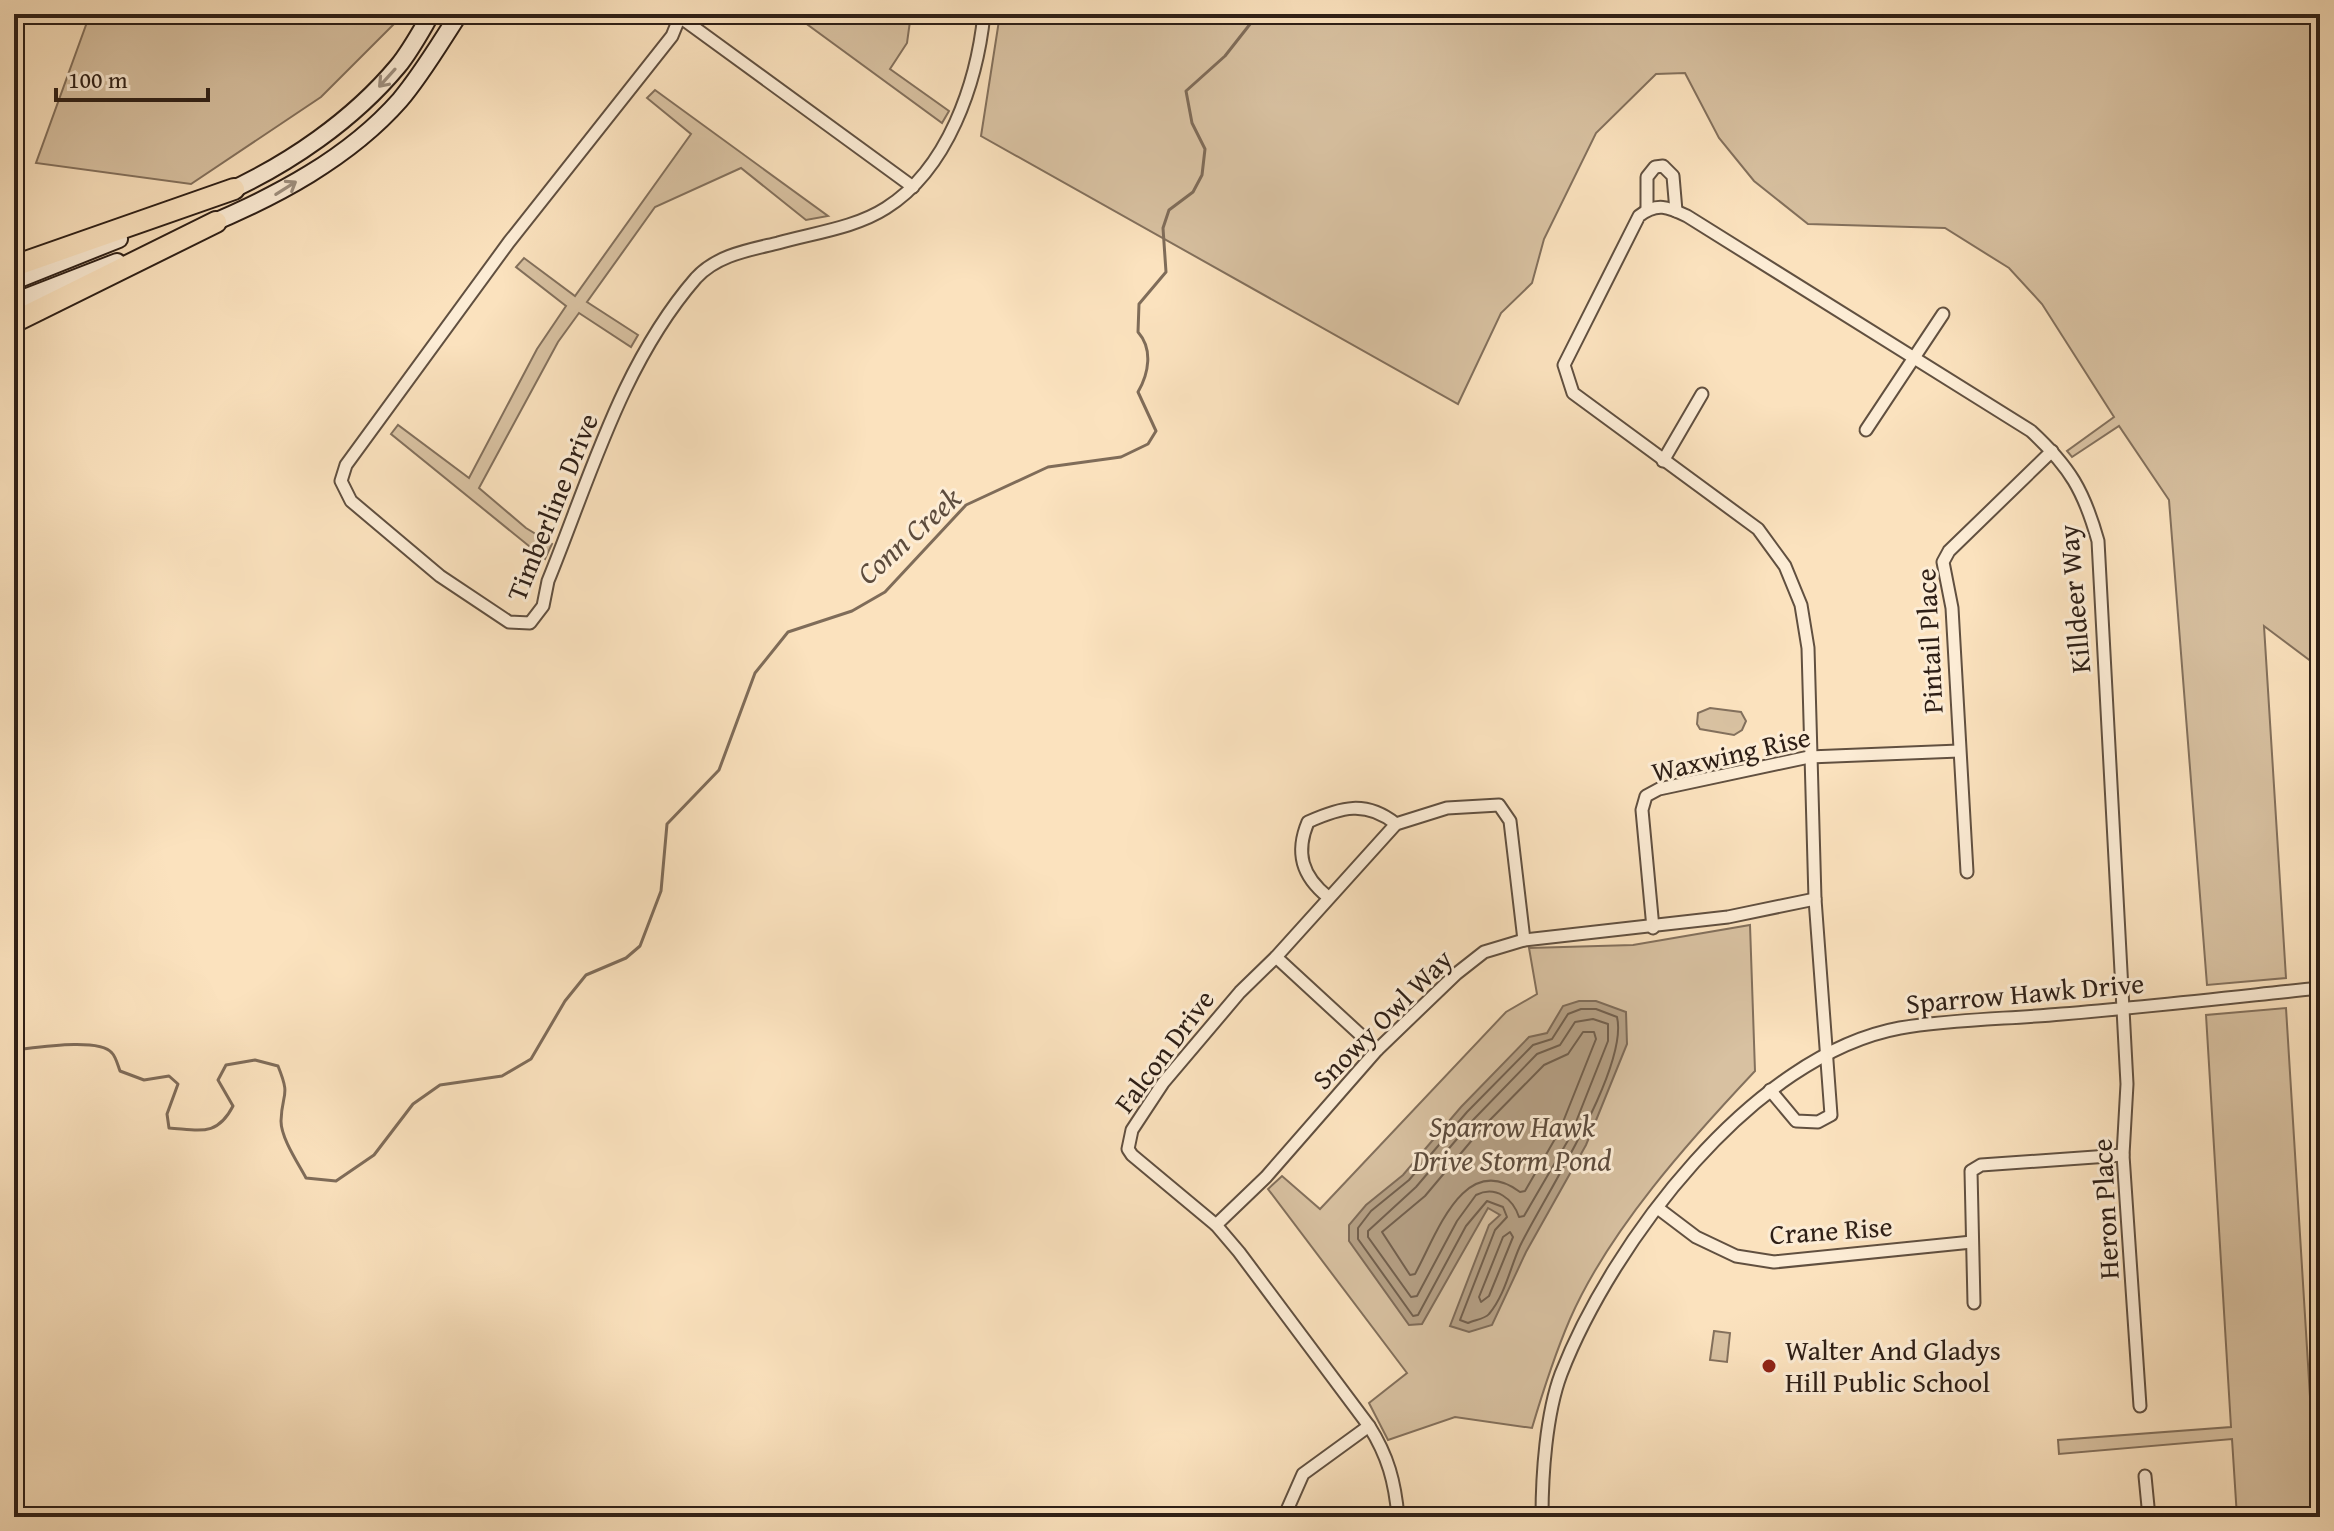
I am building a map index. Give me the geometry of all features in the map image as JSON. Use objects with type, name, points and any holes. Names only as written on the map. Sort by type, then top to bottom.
[{"type":"highway","points":[[14,266],[234,189]]},
{"type":"highway","points":[[14,322],[216,222]]},
{"type":"main road","points":[[14,281],[234,189],[321,137],[364,101],[400,64],[431,14]]},
{"type":"main road","points":[[14,302],[272,197],[357,140],[400,100],[459,14]]},
{"type":"street","name":"Timberline Drive","points":[[681,16],[672,36],[509,242],[346,465],[341,481],[351,501],[440,576],[509,622],[530,623],[543,606],[548,581],[637,360],[697,276],[724,257],[853,223],[884,209],[913,187],[932,165],[963,104],[984,14]]},
{"type":"street","points":[[681,16],[913,187]]},
{"type":"street","points":[[1647,210],[1647,177],[1655,167],[1663,166],[1673,176],[1676,211]]},
{"type":"street","points":[[1676,211],[1666,206],[1647,210],[1639,216],[1564,365],[1573,393],[1758,529],[1785,566],[1801,605],[1808,648],[1815,899],[1832,1111],[1825,1120],[1796,1121],[1770,1090]]},
{"type":"street","name":"Killdeer Way","points":[[1676,211],[2031,431],[2075,479],[2087,502],[2098,541],[2123,1009]]},
{"type":"street","points":[[1866,430],[1943,314]]},
{"type":"street","points":[[1663,461],[1702,394]]},
{"type":"street","name":"Pintail Place","points":[[1967,872],[1952,608],[1943,562],[1949,551],[2052,451]]},
{"type":"street","name":"Waxwing Rise","points":[[1653,928],[1642,810],[1646,796],[1659,789],[1809,757],[1959,751]]},
{"type":"street","points":[[1328,897],[1310,880],[1300,857],[1300,841],[1308,822],[1331,812],[1355,808],[1380,811],[1396,824],[1467,805],[1499,805],[1506,810],[1510,821],[1524,940]]},
{"type":"street","name":"Falcon Drive","points":[[1396,824],[1276,957],[1240,992],[1163,1083],[1141,1113],[1128,1141],[1132,1155],[1216,1225],[1369,1426],[1384,1451],[1395,1483],[1398,1517]]},
{"type":"street","name":"Snowy Owl Way","points":[[1216,1225],[1266,1177],[1377,1050],[1484,952],[1524,940],[1653,928],[1815,899]]},
{"type":"street","points":[[1276,957],[1377,1050]]},
{"type":"street","name":"Sparrow Hawk Drive","points":[[1542,1517],[1542,1468],[1560,1376],[1617,1264],[1705,1153],[1770,1090],[1829,1053],[1898,1028],[2320,988]]},
{"type":"street","name":"Heron Place","points":[[2123,1009],[2127,1084],[2123,1155],[2140,1406]]},
{"type":"street","points":[[1974,1303],[1971,1171],[1981,1165],[2123,1155]]},
{"type":"street","name":"Crane Rise","points":[[1659,1209],[1696,1237],[1736,1256],[1774,1262],[1972,1242]]},
{"type":"street","points":[[1284,1517],[1303,1474],[1369,1426]]},
{"type":"street","points":[[2145,1476],[2149,1517]]},
{"type":"shaded area","points":[[90,14],[404,14],[321,97],[191,184],[36,163]]},
{"type":"shaded area","points":[[793,14],[815,14],[824,20],[871,14],[911,14],[907,43],[890,69],[949,111],[942,123]]},
{"type":"shaded area","points":[[1000,14],[2320,14],[2320,668],[2264,626],[2286,978],[2207,985],[2169,500],[2119,426],[2072,457],[2067,451],[2114,417],[2042,304],[2009,268],[1945,228],[1808,224],[1754,181],[1719,138],[1685,73],[1656,74],[1596,133],[1544,239],[1532,283],[1501,313],[1458,404],[981,136]]},
{"type":"shaded area","points":[[655,90],[828,216],[806,220],[741,168],[655,207],[587,302],[638,335],[631,347],[579,313],[558,342],[479,488],[526,528],[552,544],[545,559],[391,434],[398,425],[469,478],[537,349],[566,306],[516,267],[524,258],[575,296],[691,134],[647,98]]},
{"type":"shaded area","points":[[1710,708],[1741,712],[1746,721],[1742,730],[1734,735],[1700,729],[1698,713]]},
{"type":"shaded area","points":[[1750,925],[1755,1071],[1652,1188],[1606,1253],[1570,1319],[1532,1428],[1455,1417],[1388,1440],[1369,1403],[1407,1373],[1268,1189],[1282,1176],[1320,1209],[1506,1012],[1537,994],[1529,948],[1633,945]]},
{"type":"shaded area","points":[[2286,1008],[2312,1429],[2320,1429],[2320,1442],[2313,1443],[2317,1517],[2237,1517],[2232,1439],[2059,1454],[2058,1440],[2231,1427],[2206,1015]]},
{"type":"shaded area","points":[[1714,1331],[1730,1333],[1727,1362],[1710,1360]]},
{"type":"water","name":"Sparrow Hawk Drive Storm Pond","points":[[1579,1001],[1596,1001],[1626,1012],[1627,1044],[1586,1145],[1526,1252],[1492,1325],[1469,1332],[1450,1326],[1489,1225],[1500,1215],[1488,1208],[1422,1324],[1409,1325],[1349,1241],[1349,1225],[1366,1205],[1403,1175],[1461,1107],[1529,1037],[1547,1033],[1563,1006]]},
{"type":"waterway","name":"Conn Creek","points":[[14,1050],[81,1044],[94,1046],[112,1053],[120,1071],[144,1080],[169,1076],[178,1084],[167,1114],[169,1128],[190,1130],[214,1127],[221,1123],[233,1106],[218,1080],[226,1065],[255,1060],[278,1066],[285,1090],[281,1121],[290,1150],[306,1178],[336,1181],[374,1155],[413,1104],[440,1085],[502,1076],[531,1059],[565,1001],[586,975],[626,958],[640,946],[661,891],[667,824],[719,770],[755,673],[788,632],[852,611],[885,592],[966,505],[1048,467],[1121,457],[1148,444],[1156,431],[1138,392],[1148,361],[1146,346],[1138,332],[1139,304],[1166,272],[1163,228],[1169,210],[1193,192],[1202,175],[1205,149],[1192,123],[1186,91],[1225,56],[1258,14]]},
{"type":"place","name":"Walter And Gladys Hill Public School","points":[[1769,1366]]}]
